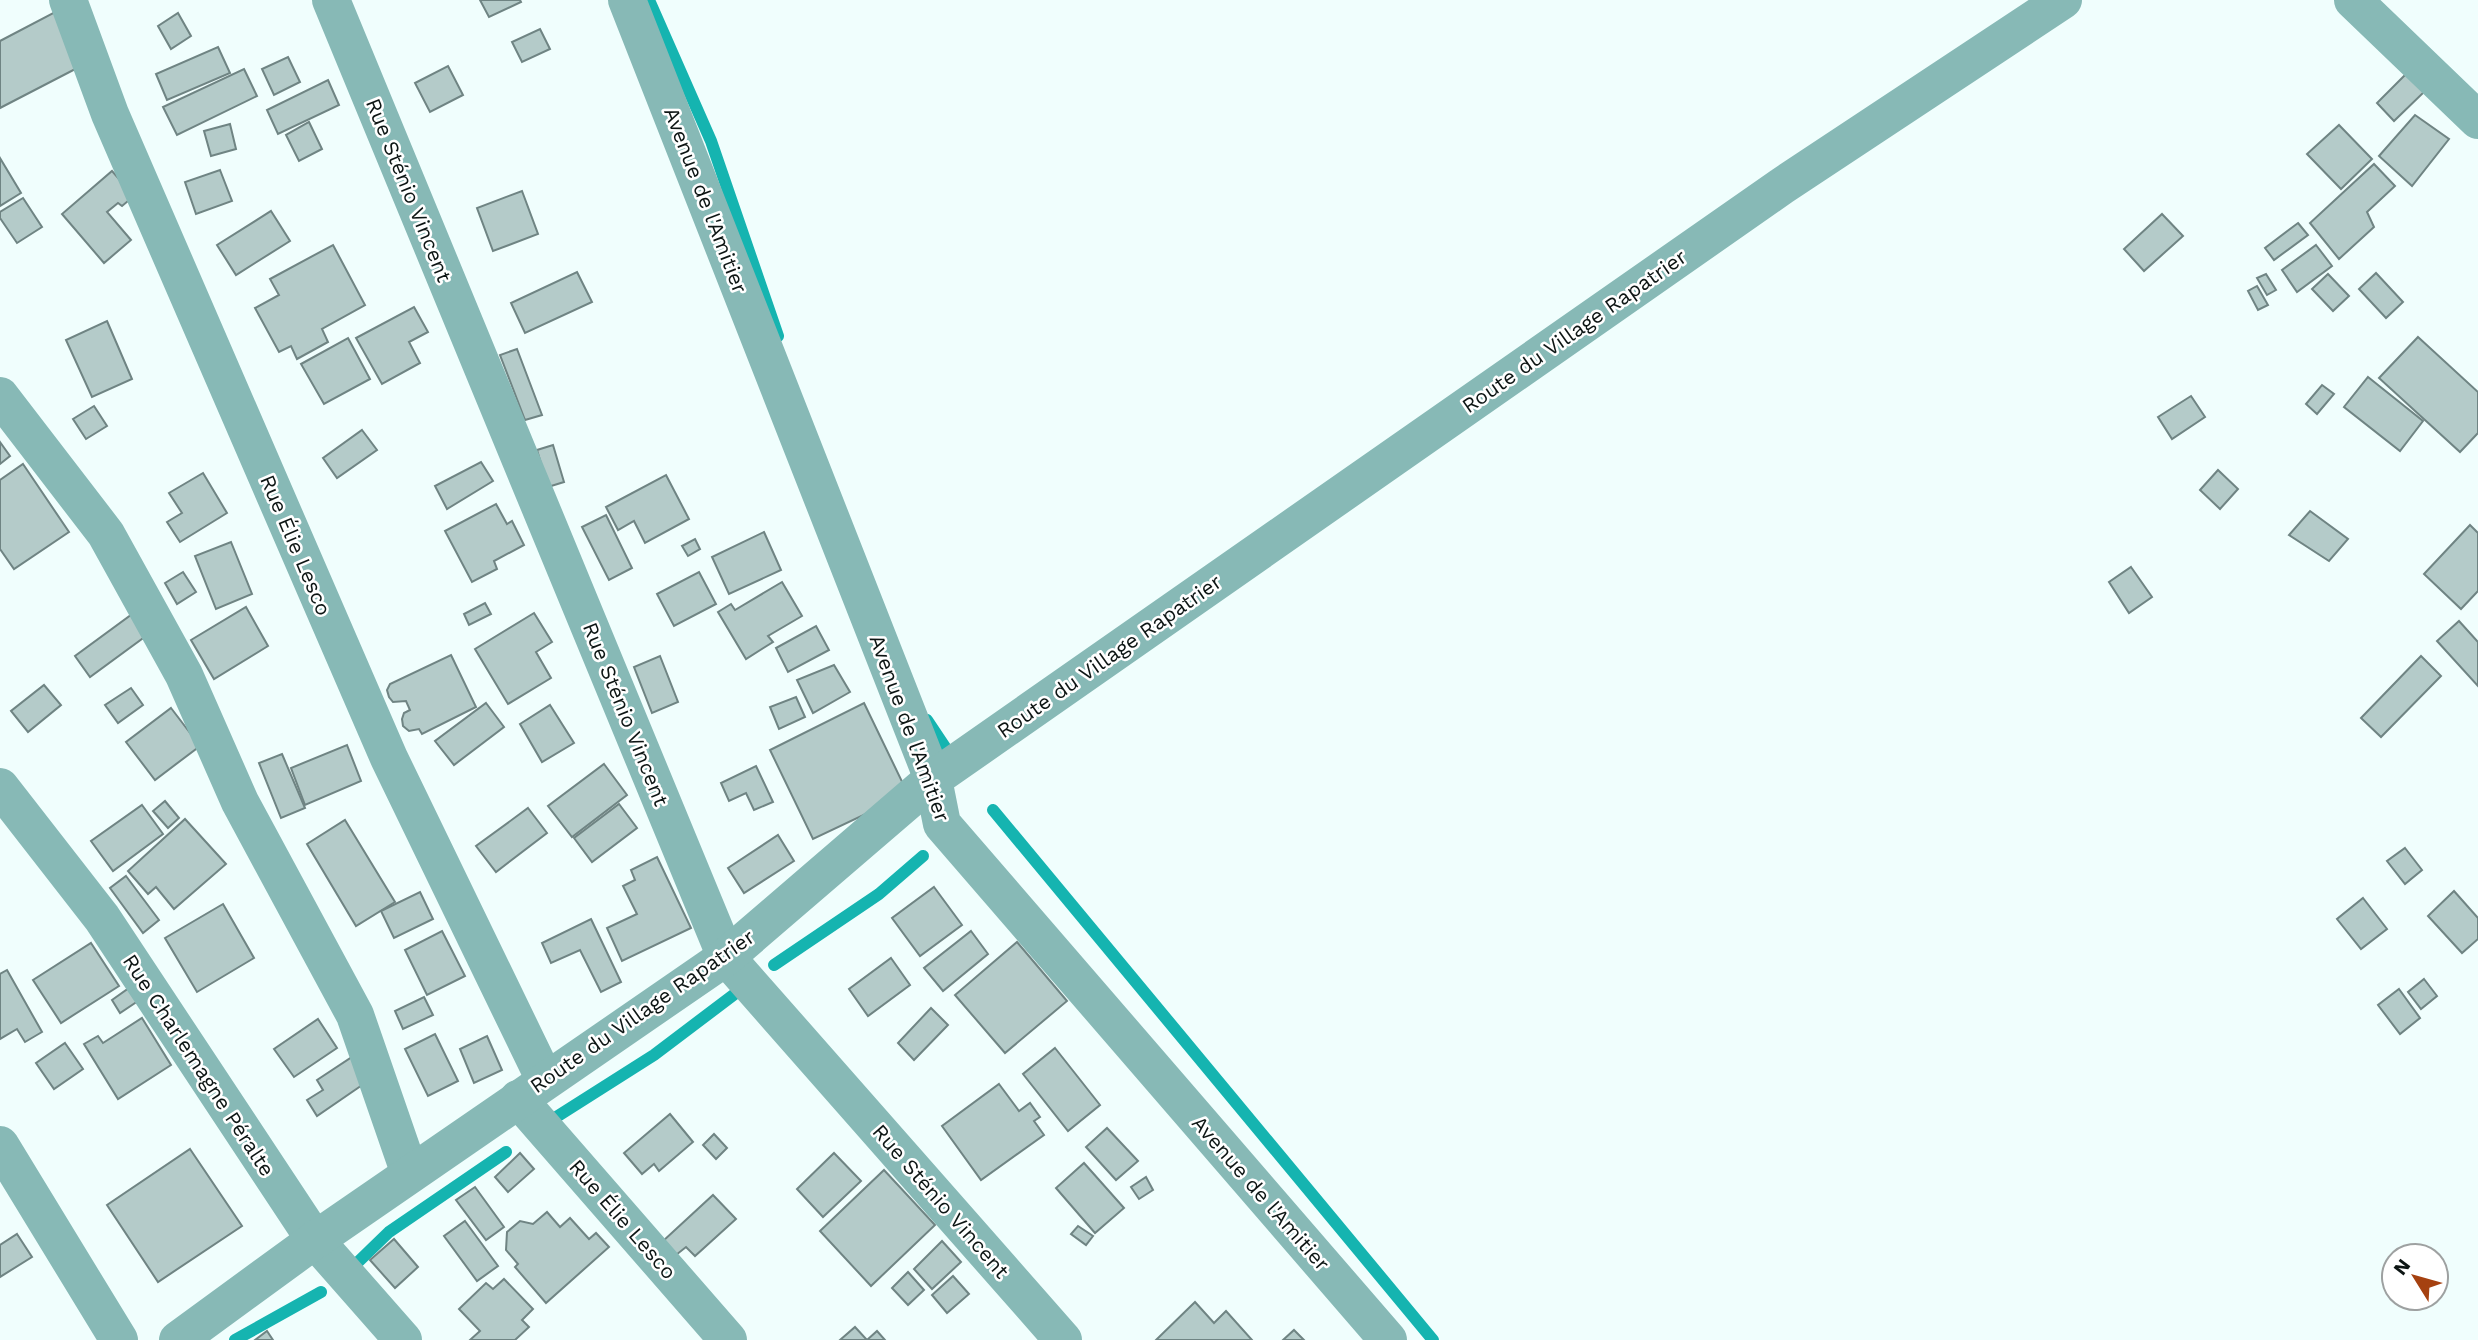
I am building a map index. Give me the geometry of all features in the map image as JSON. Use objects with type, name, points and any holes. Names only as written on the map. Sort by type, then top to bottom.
[{"type":"street","name":"Rue Élie Lesco","points":[[68,0],[110,114],[531,1090],[728,1340]]},
{"type":"street","name":"Rue Sténio Vincent","points":[[331,0],[726,957],[1063,1340]]},
{"type":"street","name":"Avenue de l'Amitier","points":[[627,0],[933,779],[942,824],[1388,1340]]},
{"type":"street","name":"Route du Village Rapatrier","points":[[178,1340],[315,1240],[726,957],[933,779],[1771,194],[2063,0]]},
{"type":"street","points":[[2353,0],[2478,120]]},
{"type":"street","points":[[0,396],[106,534],[184,675],[240,802],[355,1015],[410,1174]]},
{"type":"street","name":"Rue Charlemagne Péralte","points":[[0,787],[102,918],[315,1240],[403,1340]]},
{"type":"street","points":[[0,1145],[119,1340]]},
{"type":"building","points":[[480,0],[520,0],[521,2],[489,17]]},
{"type":"building","points":[[57,11],[85,64],[0,108],[0,41]]},
{"type":"building","points":[[178,13],[191,36],[171,49],[158,26]]},
{"type":"building","points":[[540,29],[550,49],[522,62],[512,42]]},
{"type":"building","points":[[218,47],[230,73],[167,100],[156,74]]},
{"type":"building","points":[[288,57],[300,82],[274,95],[262,69]]},
{"type":"building","points":[[448,66],[463,95],[430,112],[415,83]]},
{"type":"building","points":[[244,69],[257,96],[177,135],[163,107]]},
{"type":"building","points":[[2407,73],[2424,92],[2394,121],[2377,103]]},
{"type":"building","points":[[328,80],[339,105],[278,134],[267,110]]},
{"type":"building","points":[[2415,115],[2449,139],[2412,186],[2379,156]]},
{"type":"building","points":[[309,122],[322,149],[299,161],[286,135]]},
{"type":"building","points":[[230,124],[236,149],[211,156],[204,131]]},
{"type":"building","points":[[2339,125],[2372,159],[2341,189],[2307,154]]},
{"type":"building","points":[[0,158],[21,193],[0,206]]},
{"type":"building","points":[[2374,164],[2395,186],[2367,212],[2374,227],[2339,259],[2310,223]]},
{"type":"building","points":[[220,170],[232,201],[196,214],[185,182]]},
{"type":"building","points":[[112,171],[134,196],[122,206],[118,203],[107,212],[131,240],[104,263],[62,214]]},
{"type":"building","points":[[522,191],[538,234],[493,251],[477,208]]},
{"type":"building","points":[[23,198],[42,227],[17,243],[0,218],[0,212]]},
{"type":"building","points":[[271,211],[290,241],[236,275],[217,245]]},
{"type":"building","points":[[2162,214],[2183,236],[2144,271],[2124,249]]},
{"type":"building","points":[[2298,223],[2308,235],[2274,260],[2265,248]]},
{"type":"building","points":[[333,245],[365,305],[322,329],[328,342],[297,359],[291,346],[279,352],[255,308],[279,295],[270,279]]},
{"type":"building","points":[[2316,245],[2332,266],[2297,292],[2282,270]]},
{"type":"building","points":[[577,272],[592,302],[525,333],[511,303]]},
{"type":"building","points":[[2376,273],[2403,302],[2386,318],[2359,289]]},
{"type":"building","points":[[2266,274],[2276,290],[2267,295],[2257,278]]},
{"type":"building","points":[[2328,274],[2349,296],[2333,311],[2312,289]]},
{"type":"building","points":[[2257,286],[2268,305],[2258,310],[2248,291]]},
{"type":"building","points":[[414,307],[428,332],[409,342],[420,363],[382,384],[356,338]]},
{"type":"building","points":[[107,321],[132,379],[92,397],[66,340]]},
{"type":"building","points":[[2418,337],[2478,392],[2478,433],[2460,452],[2379,378]]},
{"type":"building","points":[[348,338],[370,379],[324,404],[301,364]]},
{"type":"building","points":[[517,349],[542,415],[525,420],[500,355]]},
{"type":"building","points":[[2368,377],[2423,421],[2400,451],[2344,407]]},
{"type":"building","points":[[2322,385],[2334,394],[2317,414],[2306,404]]},
{"type":"building","points":[[2191,396],[2205,417],[2172,439],[2158,417]]},
{"type":"building","points":[[94,406],[107,426],[86,439],[73,419]]},
{"type":"building","points":[[362,430],[377,450],[337,478],[323,458]]},
{"type":"building","points":[[0,442],[10,456],[0,464]]},
{"type":"building","points":[[553,445],[564,482],[548,487],[537,450]]},
{"type":"building","points":[[481,462],[493,481],[447,509],[435,486]]},
{"type":"building","points":[[23,464],[69,532],[14,569],[0,549],[0,480]]},
{"type":"building","points":[[2218,470],[2238,489],[2220,509],[2200,490]]},
{"type":"building","points":[[203,473],[227,513],[180,542],[167,522],[182,513],[169,493]]},
{"type":"building","points":[[666,475],[689,519],[645,543],[634,521],[618,530],[606,507]]},
{"type":"building","points":[[496,504],[507,524],[512,521],[524,545],[494,561],[497,569],[472,582],[445,531]]},
{"type":"building","points":[[2310,511],[2348,539],[2329,561],[2289,535]]},
{"type":"building","points":[[606,515],[632,568],[609,580],[582,527]]},
{"type":"building","points":[[2470,525],[2478,533],[2478,591],[2461,609],[2424,574]]},
{"type":"building","points":[[764,532],[781,570],[729,594],[712,557]]},
{"type":"building","points":[[695,539],[700,549],[688,556],[682,546]]},
{"type":"building","points":[[231,542],[252,594],[216,609],[195,556]]},
{"type":"building","points":[[2131,567],[2152,597],[2129,613],[2109,582]]},
{"type":"building","points":[[183,572],[196,592],[177,604],[165,583]]},
{"type":"building","points":[[699,572],[716,604],[674,626],[657,594]]},
{"type":"building","points":[[782,582],[802,616],[768,636],[773,642],[746,659],[718,612],[731,604],[735,610]]},
{"type":"building","points":[[485,603],[491,614],[469,625],[464,614]]},
{"type":"building","points":[[246,607],[268,646],[214,679],[191,640]]},
{"type":"building","points":[[135,612],[150,633],[90,677],[75,656]]},
{"type":"building","points":[[534,613],[552,642],[536,652],[551,678],[508,704],[475,649]]},
{"type":"building","points":[[2459,621],[2478,642],[2478,686],[2437,641]]},
{"type":"building","points":[[816,626],[829,650],[788,672],[776,648]]},
{"type":"building","points":[[451,655],[476,707],[422,734],[419,729],[409,731],[403,726],[402,719],[404,713],[410,710],[406,701],[393,702],[389,697],[387,690],[390,684]]},
{"type":"building","points":[[660,656],[678,702],[652,713],[634,667]]},
{"type":"building","points":[[2421,656],[2441,676],[2381,737],[2361,718]]},
{"type":"building","points":[[834,665],[850,692],[813,713],[797,680]]},
{"type":"building","points":[[44,685],[61,705],[28,732],[11,711]]},
{"type":"building","points":[[131,688],[143,705],[118,723],[105,705]]},
{"type":"building","points":[[796,697],[805,717],[779,729],[770,707]]},
{"type":"building","points":[[486,703],[504,727],[454,765],[435,741]]},
{"type":"building","points":[[864,703],[908,794],[813,839],[770,750]]},
{"type":"building","points":[[550,705],[574,743],[542,762],[520,724]]},
{"type":"building","points":[[171,708],[200,746],[155,780],[126,742]]},
{"type":"building","points":[[347,745],[361,781],[305,805],[291,768]]},
{"type":"building","points":[[282,754],[305,808],[281,818],[259,763]]},
{"type":"building","points":[[604,764],[627,795],[572,837],[548,806]]},
{"type":"building","points":[[756,766],[773,802],[754,810],[746,793],[729,801],[721,783]]},
{"type":"building","points":[[165,801],[179,818],[168,828],[153,811]]},
{"type":"building","points":[[619,804],[637,828],[592,862],[574,838]]},
{"type":"building","points":[[142,805],[163,834],[113,871],[91,841]]},
{"type":"building","points":[[528,808],[547,833],[496,872],[476,846]]},
{"type":"building","points":[[185,819],[226,864],[174,909],[156,887],[148,894],[128,871]]},
{"type":"building","points":[[345,820],[395,902],[356,926],[307,844]]},
{"type":"building","points":[[778,835],[794,861],[744,893],[728,868]]},
{"type":"building","points":[[2405,848],[2422,870],[2405,884],[2387,861]]},
{"type":"building","points":[[657,857],[691,928],[622,961],[607,928],[637,914],[623,886],[635,880],[631,870]]},
{"type":"building","points":[[126,876],[159,920],[143,933],[110,888]]},
{"type":"building","points":[[934,887],[962,925],[920,956],[892,918]]},
{"type":"building","points":[[2454,891],[2478,918],[2478,939],[2462,953],[2428,916]]},
{"type":"building","points":[[420,892],[433,919],[394,938],[381,911]]},
{"type":"building","points":[[2363,898],[2387,929],[2361,949],[2337,919]]},
{"type":"building","points":[[223,904],[254,958],[197,992],[165,938]]},
{"type":"building","points":[[591,919],[621,982],[601,992],[580,950],[551,963],[542,943]]},
{"type":"building","points":[[442,931],[465,976],[427,995],[405,950]]},
{"type":"building","points":[[971,931],[988,954],[943,991],[924,968]]},
{"type":"building","points":[[1017,942],[1067,1001],[1005,1053],[955,995]]},
{"type":"building","points":[[91,943],[119,986],[61,1023],[33,980]]},
{"type":"building","points":[[891,958],[910,985],[868,1016],[849,989]]},
{"type":"building","points":[[7,970],[42,1032],[25,1042],[17,1029],[0,1039],[0,974]]},
{"type":"building","points":[[2424,979],[2437,996],[2421,1009],[2408,992]]},
{"type":"building","points":[[129,988],[138,1001],[120,1013],[112,1000]]},
{"type":"building","points":[[2399,989],[2420,1018],[2400,1034],[2378,1005]]},
{"type":"building","points":[[424,997],[433,1015],[403,1029],[395,1011]]},
{"type":"building","points":[[931,1008],[948,1025],[914,1060],[898,1043]]},
{"type":"building","points":[[142,1018],[171,1065],[118,1099],[84,1044],[98,1036],[103,1043]]},
{"type":"building","points":[[318,1019],[337,1048],[294,1077],[274,1049]]},
{"type":"building","points":[[435,1034],[458,1081],[428,1096],[405,1049]]},
{"type":"building","points":[[487,1036],[502,1070],[474,1083],[460,1049]]},
{"type":"building","points":[[65,1043],[83,1069],[54,1089],[36,1063]]},
{"type":"building","points":[[1055,1048],[1100,1105],[1068,1131],[1023,1074]]},
{"type":"building","points":[[352,1057],[368,1081],[317,1116],[307,1100],[323,1090],[317,1080]]},
{"type":"building","points":[[999,1084],[1019,1111],[1030,1103],[1040,1117],[1034,1121],[1044,1135],[981,1180],[942,1126]]},
{"type":"building","points":[[670,1114],[693,1142],[659,1171],[654,1164],[642,1174],[624,1153]]},
{"type":"building","points":[[1107,1128],[1138,1161],[1116,1180],[1086,1147]]},
{"type":"building","points":[[714,1134],[727,1148],[716,1159],[703,1145]]},
{"type":"building","points":[[190,1149],[242,1226],[158,1282],[107,1205]]},
{"type":"building","points":[[520,1153],[534,1169],[508,1192],[495,1177]]},
{"type":"building","points":[[834,1153],[861,1181],[823,1217],[797,1189]]},
{"type":"building","points":[[1084,1163],[1124,1208],[1095,1233],[1056,1188]]},
{"type":"building","points":[[884,1170],[935,1225],[871,1286],[820,1231]]},
{"type":"building","points":[[1146,1177],[1153,1190],[1139,1199],[1131,1187]]},
{"type":"building","points":[[475,1187],[504,1227],[486,1240],[456,1200]]},
{"type":"building","points":[[713,1195],[736,1219],[695,1256],[686,1247],[676,1255],[663,1241]]},
{"type":"building","points":[[547,1212],[560,1227],[570,1218],[589,1239],[596,1233],[609,1247],[546,1303],[515,1267],[518,1264],[506,1250],[507,1232],[520,1221],[533,1224]]},
{"type":"building","points":[[465,1221],[498,1266],[477,1281],[444,1236]]},
{"type":"building","points":[[1078,1226],[1093,1236],[1086,1245],[1071,1234]]},
{"type":"building","points":[[17,1234],[32,1257],[0,1277],[0,1245]]},
{"type":"building","points":[[394,1239],[418,1267],[395,1288],[370,1260]]},
{"type":"building","points":[[942,1241],[961,1262],[932,1289],[914,1269]]},
{"type":"building","points":[[908,1272],[924,1290],[908,1305],[892,1288]]},
{"type":"building","points":[[953,1276],[969,1294],[947,1313],[932,1295]]},
{"type":"building","points":[[504,1279],[533,1309],[522,1320],[529,1327],[515,1340],[470,1340],[480,1331],[459,1309],[486,1283],[493,1289]]},
{"type":"building","points":[[1195,1302],[1214,1323],[1226,1311],[1252,1340],[1156,1340]]},
{"type":"building","points":[[855,1327],[867,1340],[840,1340]]},
{"type":"building","points":[[1294,1330],[1304,1340],[1283,1340]]},
{"type":"building","points":[[267,1331],[273,1340],[255,1340]]},
{"type":"building","points":[[877,1331],[885,1340],[867,1340]]},
{"type":"waterway","points":[[649,0],[711,141],[778,336]]},
{"type":"waterway","points":[[927,720],[947,750]]},
{"type":"waterway","points":[[993,810],[1433,1340]]},
{"type":"waterway","points":[[774,965],[879,894],[923,856]]},
{"type":"waterway","points":[[550,1121],[654,1055],[736,993]]},
{"type":"waterway","points":[[356,1264],[389,1232],[506,1152]]},
{"type":"waterway","points":[[235,1340],[321,1292]]}]
